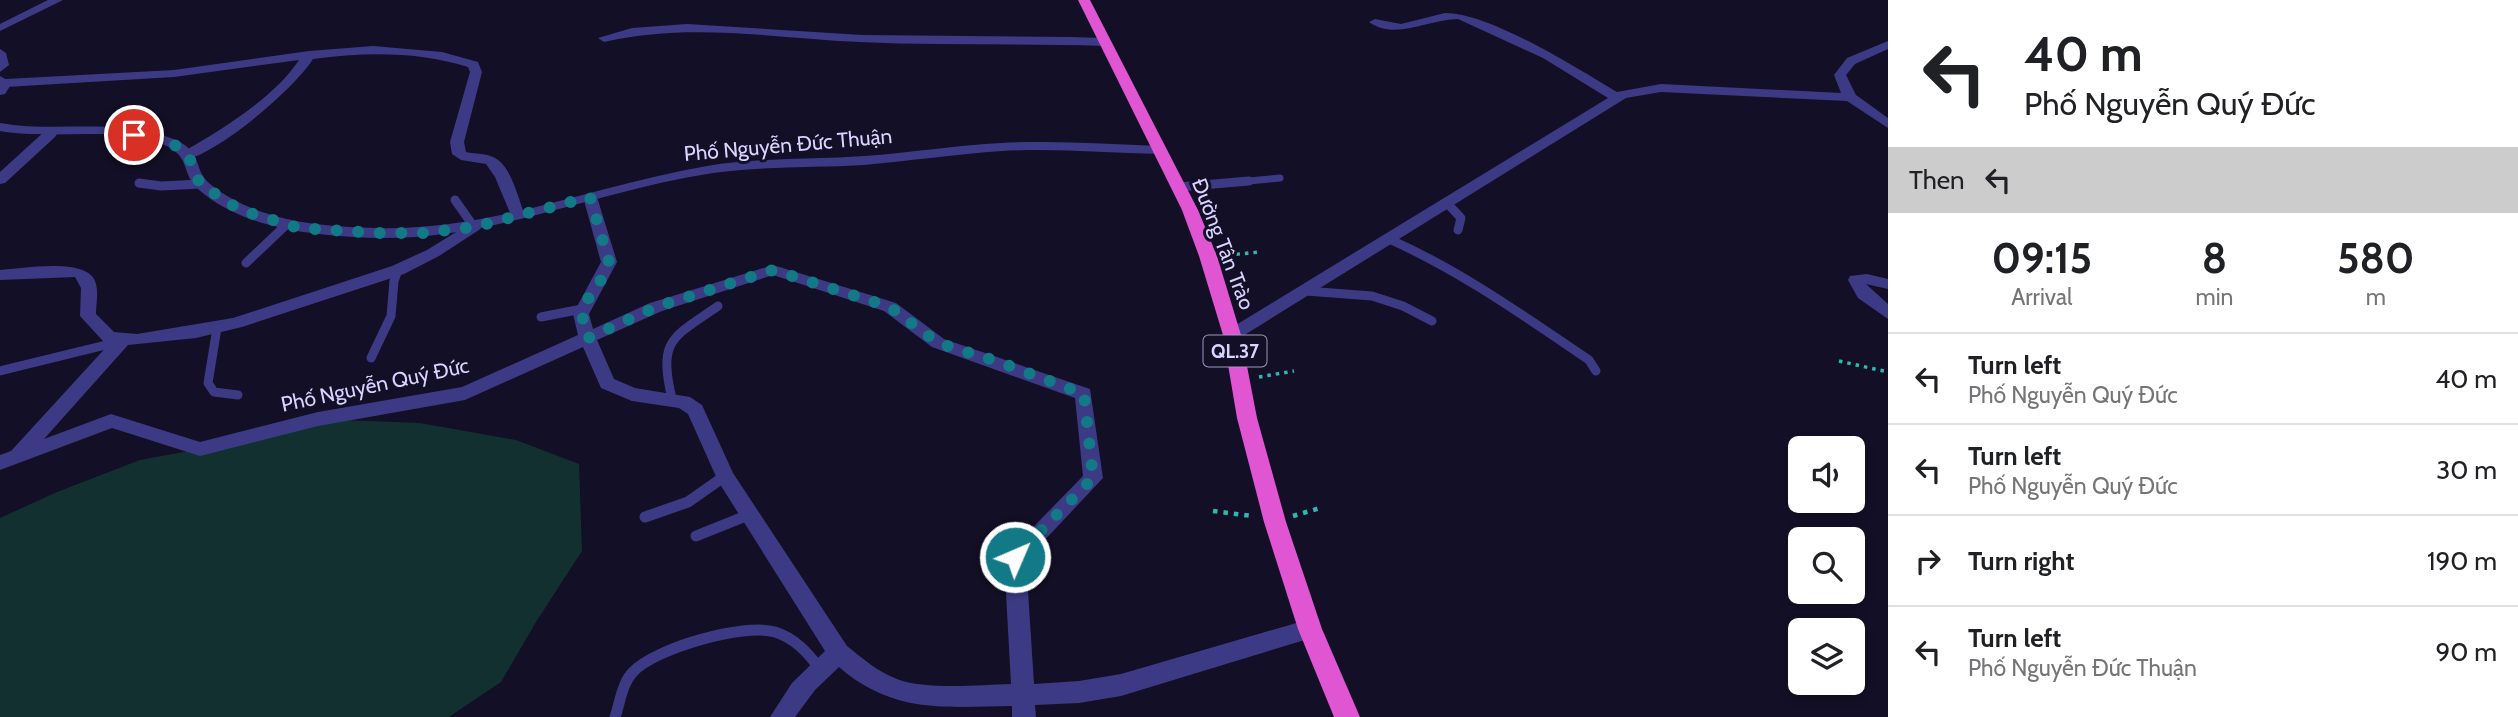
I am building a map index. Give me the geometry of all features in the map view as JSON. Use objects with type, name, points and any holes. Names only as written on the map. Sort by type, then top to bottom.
[{"type":"highway","name":"Đường Tân Trào","points":[[1084,0],[1179,187],[1208,256],[1232,335],[1247,418],[1275,522],[1310,629],[1347,717]]},
{"type":"street","points":[[0,28],[57,0]]},
{"type":"street","points":[[1375,22],[1401,27],[1446,16],[1460,16],[1547,55],[1616,97]]},
{"type":"street","points":[[604,38],[653,28],[706,26],[828,37],[1105,42]]},
{"type":"street","points":[[1888,46],[1851,61],[1840,75],[1841,85],[1850,97],[1888,124]]},
{"type":"street","points":[[2,85],[194,72],[344,52],[416,52],[474,65],[476,72],[457,142],[458,154],[488,160],[496,165],[519,215]]},
{"type":"street","points":[[0,53],[0,68]]},
{"type":"street","points":[[188,155],[242,118],[290,79],[304,66],[309,55]]},
{"type":"street","points":[[1232,335],[1616,97],[1661,88],[1850,97]]},
{"type":"street","points":[[0,127],[50,134],[151,136],[179,147],[188,155],[200,184]]},
{"type":"street","points":[[0,180],[50,134]]},
{"type":"street","name":"Phố Nguyễn Đức Thuận","points":[[200,184],[240,210],[286,225],[378,233],[424,233],[474,227],[715,168],[884,159],[943,150],[1007,147],[1160,150]]},
{"type":"street","points":[[590,197],[609,262],[582,309],[582,324],[607,383],[632,394],[672,398],[695,410],[725,476],[839,653],[859,670],[894,690],[941,696],[1079,692],[1121,685],[1310,629]]},
{"type":"street","points":[[0,275],[74,271],[84,274],[89,279],[89,316],[109,337],[123,340],[216,328],[398,270],[433,253],[474,227]]},
{"type":"street","name":"Phố Nguyễn Quý Đức","points":[[8,460],[111,421],[200,449],[318,419],[465,393],[656,307],[773,270],[890,307],[938,343],[999,362],[1084,394],[1093,478],[1015,557],[1024,717]]},
{"type":"street","points":[[1888,284],[1867,279],[1856,280],[1864,293],[1888,313]]},
{"type":"street","points":[[0,475],[8,460],[123,340]]},
{"type":"street","points":[[782,717],[788,705],[820,669],[839,653]]},
{"type":"lane","points":[[1872,113],[1888,117]]},
{"type":"lane","points":[[1179,187],[1280,178]]},
{"type":"lane","points":[[139,183],[160,187],[200,184]]},
{"type":"lane","points":[[455,200],[474,227]]},
{"type":"lane","points":[[1447,203],[1461,218],[1458,230]]},
{"type":"lane","points":[[246,263],[286,225]]},
{"type":"lane","points":[[1390,239],[1436,260],[1497,297],[1589,360],[1596,371]]},
{"type":"lane","points":[[371,358],[391,316],[394,281],[398,270]]},
{"type":"lane","points":[[1306,291],[1382,298],[1433,321]]},
{"type":"lane","points":[[672,398],[663,360],[667,345],[718,306]]},
{"type":"lane","points":[[541,317],[582,309]]},
{"type":"lane","points":[[216,328],[214,362],[208,383],[214,392],[237,395]]},
{"type":"lane","points":[[0,371],[123,340]]},
{"type":"lane","points":[[645,517],[661,515],[725,476]]},
{"type":"lane","points":[[696,536],[751,514]]},
{"type":"lane","points":[[615,717],[632,673],[647,660],[720,636],[764,629],[790,638],[805,649],[820,669]]},
{"type":"path","points":[[1208,256],[1260,252]]},
{"type":"path","points":[[1839,361],[1888,372]]},
{"type":"path","points":[[1240,380],[1294,371]]},
{"type":"path","points":[[1213,511],[1236,512],[1275,522],[1320,508]]},
{"type":"green space","points":[[318,419],[420,423],[516,440],[579,464],[582,551],[501,682],[449,717],[0,717],[0,518],[57,492],[140,460],[200,449]]},
{"type":"route","points":[[134,135],[151,136],[179,147],[188,155],[200,184],[240,210],[299,228],[424,233],[474,227],[590,197],[609,262],[582,309],[582,324],[588,338],[656,307],[773,270],[890,307],[938,343],[999,362],[1084,394],[1093,478],[1015,557]]}]
